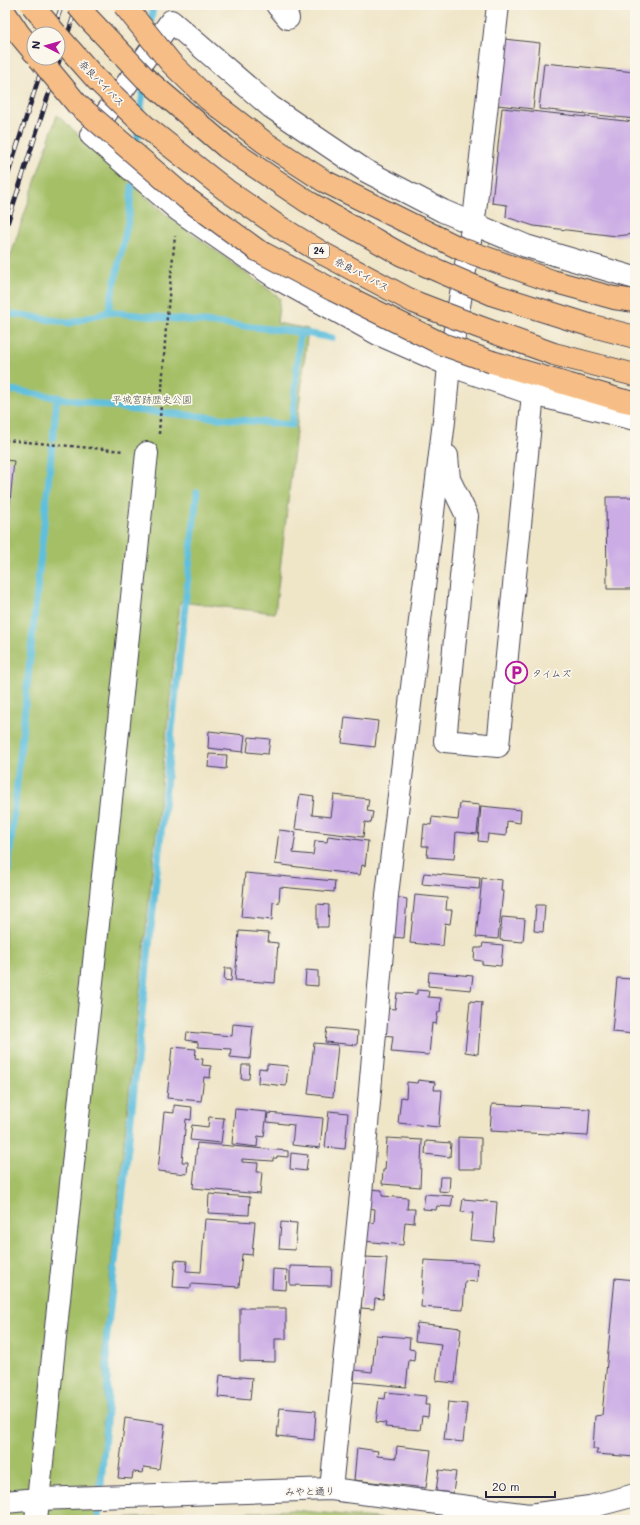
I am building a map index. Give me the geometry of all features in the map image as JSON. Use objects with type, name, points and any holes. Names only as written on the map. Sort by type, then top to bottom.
[{"type":"highway","name":"奈良バイパス","points":[[32,5],[50,26]]},
{"type":"highway","points":[[77,5],[145,78],[214,137],[226,147],[308,202],[402,255],[494,295],[589,325],[635,337]]},
{"type":"highway","points":[[124,5],[170,63],[208,99],[264,142],[324,180],[461,249],[552,281],[614,298],[635,301]]},
{"type":"highway","points":[[5,13],[26,42]]},
{"type":"highway","name":"奈良バイパス","points":[[66,45],[97,80],[146,127],[226,190],[278,226],[324,254],[414,302],[554,354],[635,375]]},
{"type":"highway","points":[[46,66],[77,104],[186,198],[257,250],[333,290],[442,344],[492,362],[635,403]]},
{"type":"street","points":[[331,1489],[361,1194],[387,895],[444,421],[449,365],[473,223],[498,5]]},
{"type":"street","points":[[635,278],[526,246],[443,211],[366,171],[271,107],[172,13],[91,135],[178,210],[275,277],[378,334],[449,365],[533,394],[635,419]]},
{"type":"street","points":[[444,421],[449,478],[467,516],[445,741],[498,746],[533,394]]},
{"type":"street","points":[[37,1509],[147,453]]},
{"type":"street","name":"みやと通り","points":[[5,1502],[37,1509],[331,1489],[528,1518],[590,1507],[635,1495]]},
{"type":"path","points":[[159,423],[166,327],[178,210]]},
{"type":"path","points":[[5,440],[147,453]]},
{"type":"green space","name":"平城宮跡歴史公園","points":[[57,115],[164,213],[280,298],[277,323],[308,329],[275,613],[180,602],[103,1345],[105,1399],[95,1520],[5,1520],[5,273]]},
{"type":"green space","points":[[293,1510],[395,1520],[95,1520]]},
{"type":"building","points":[[504,39],[540,43],[533,109],[497,105]]},
{"type":"building","points":[[544,63],[635,72],[635,119],[539,109]]},
{"type":"building","points":[[502,108],[635,122],[635,234],[616,236],[534,226],[506,217],[507,205],[492,203]]},
{"type":"building","points":[[5,460],[14,461],[6,542],[5,542]]},
{"type":"building","points":[[606,497],[635,497],[635,589],[607,589]]},
{"type":"building","points":[[345,717],[378,721],[375,747],[342,743]]},
{"type":"building","points":[[209,731],[245,735],[243,752],[208,748]]},
{"type":"building","points":[[249,737],[270,739],[268,754],[247,752]]},
{"type":"building","points":[[209,754],[227,755],[226,769],[208,767]]},
{"type":"building","points":[[300,794],[314,796],[312,815],[331,817],[334,795],[369,799],[367,811],[373,812],[371,823],[365,822],[363,837],[295,829]]},
{"type":"building","points":[[460,803],[480,805],[477,834],[456,832],[454,859],[427,857],[428,846],[422,846],[424,824],[431,825],[432,817],[458,820]]},
{"type":"building","points":[[481,806],[521,810],[520,823],[507,821],[506,836],[488,834],[487,842],[478,841]]},
{"type":"building","points":[[279,830],[296,832],[293,853],[313,855],[315,841],[327,842],[328,836],[368,841],[365,866],[362,865],[360,875],[275,864]]},
{"type":"building","points":[[245,873],[335,881],[334,892],[280,887],[279,903],[273,902],[272,920],[241,917]]},
{"type":"building","points":[[424,873],[480,878],[479,889],[422,884]]},
{"type":"building","points":[[482,878],[502,880],[501,891],[503,891],[498,939],[476,937]]},
{"type":"building","points":[[415,895],[447,898],[446,910],[452,910],[450,924],[445,923],[443,946],[410,943]]},
{"type":"building","points":[[394,897],[407,899],[404,938],[390,937]]},
{"type":"building","points":[[317,904],[329,905],[328,927],[317,927]]},
{"type":"building","points":[[536,905],[545,905],[543,932],[534,931]]},
{"type":"building","points":[[502,917],[525,919],[523,942],[500,940]]},
{"type":"building","points":[[239,931],[269,933],[268,942],[278,943],[275,983],[235,980]]},
{"type":"building","points":[[483,943],[503,945],[501,966],[482,964],[482,961],[474,960],[475,948],[482,948]]},
{"type":"building","points":[[225,968],[232,968],[231,981],[224,980]]},
{"type":"building","points":[[306,970],[318,971],[318,986],[305,985]]},
{"type":"building","points":[[429,972],[473,976],[471,990],[428,986]]},
{"type":"building","points":[[617,978],[631,979],[631,983],[635,984],[635,1034],[612,1032]]},
{"type":"building","points":[[417,990],[429,991],[428,997],[441,998],[440,1012],[438,1012],[436,1024],[432,1023],[429,1055],[391,1052],[393,1036],[380,1035],[383,1008],[395,1009],[397,993],[417,994]]},
{"type":"building","points":[[470,1001],[482,1002],[478,1054],[465,1052]]},
{"type":"building","points":[[233,1024],[253,1026],[250,1059],[230,1057],[231,1049],[198,1047],[198,1042],[186,1040],[187,1032],[232,1036]]},
{"type":"building","points":[[327,1028],[358,1031],[357,1045],[325,1042]]},
{"type":"building","points":[[314,1043],[338,1045],[333,1097],[308,1094]]},
{"type":"building","points":[[172,1047],[196,1049],[195,1058],[203,1059],[202,1065],[211,1066],[210,1078],[204,1077],[201,1101],[167,1098]]},
{"type":"building","points":[[267,1064],[288,1066],[286,1086],[258,1083],[259,1068],[267,1069]]},
{"type":"building","points":[[242,1065],[250,1065],[249,1079],[241,1079]]},
{"type":"building","points":[[418,1080],[435,1082],[434,1090],[442,1090],[439,1127],[398,1123],[401,1097],[406,1098],[407,1082],[417,1083]]},
{"type":"building","points":[[492,1104],[590,1109],[588,1136],[490,1131]]},
{"type":"building","points":[[174,1105],[192,1107],[191,1120],[186,1119],[182,1162],[188,1162],[187,1174],[158,1171],[164,1112],[174,1113]]},
{"type":"building","points":[[235,1109],[267,1112],[264,1137],[258,1136],[257,1147],[232,1144]]},
{"type":"building","points":[[329,1111],[348,1113],[345,1149],[325,1147]]},
{"type":"building","points":[[268,1113],[323,1118],[320,1148],[292,1145],[294,1125],[267,1122]]},
{"type":"building","points":[[209,1117],[224,1118],[221,1143],[190,1140],[192,1125],[208,1127]]},
{"type":"building","points":[[458,1137],[481,1138],[481,1169],[458,1169]]},
{"type":"building","points":[[387,1138],[422,1140],[420,1187],[382,1184],[383,1170],[385,1170]]},
{"type":"building","points":[[426,1141],[451,1143],[450,1157],[425,1154]]},
{"type":"building","points":[[197,1143],[288,1151],[288,1157],[277,1156],[277,1158],[273,1158],[273,1161],[242,1159],[242,1162],[258,1163],[257,1172],[262,1172],[260,1194],[193,1188]]},
{"type":"building","points":[[291,1153],[308,1155],[306,1171],[290,1169]]},
{"type":"building","points":[[440,1177],[450,1177],[449,1192],[439,1191]]},
{"type":"building","points":[[369,1189],[382,1190],[382,1196],[408,1198],[407,1209],[415,1209],[414,1223],[405,1222],[403,1245],[363,1241],[365,1222],[374,1223],[375,1209],[367,1208]]},
{"type":"building","points":[[209,1194],[250,1197],[249,1215],[208,1213]]},
{"type":"building","points":[[425,1194],[453,1196],[451,1207],[437,1206],[436,1210],[423,1209]]},
{"type":"building","points":[[463,1199],[497,1202],[494,1242],[470,1240],[473,1213],[461,1212]]},
{"type":"building","points":[[205,1219],[255,1222],[252,1255],[242,1254],[239,1287],[191,1284],[191,1288],[173,1287],[175,1260],[187,1261],[186,1271],[201,1272]]},
{"type":"building","points":[[281,1222],[297,1223],[295,1250],[279,1249]]},
{"type":"building","points":[[365,1257],[387,1258],[383,1299],[375,1298],[374,1309],[361,1308]]},
{"type":"building","points":[[424,1260],[478,1263],[477,1282],[465,1281],[463,1310],[421,1307]]},
{"type":"building","points":[[290,1266],[332,1267],[331,1286],[290,1285]]},
{"type":"building","points":[[273,1269],[287,1270],[286,1290],[272,1289]]},
{"type":"building","points":[[615,1278],[635,1280],[635,1457],[596,1454],[598,1449],[593,1449],[595,1416],[602,1415]]},
{"type":"building","points":[[240,1308],[286,1308],[286,1339],[275,1339],[275,1362],[240,1361]]},
{"type":"building","points":[[417,1323],[461,1328],[455,1383],[436,1381],[441,1344],[415,1341]]},
{"type":"building","points":[[376,1335],[410,1338],[409,1349],[415,1350],[414,1361],[409,1360],[406,1387],[354,1382],[355,1370],[372,1372]]},
{"type":"building","points":[[220,1375],[252,1378],[250,1400],[218,1397]]},
{"type":"building","points":[[386,1392],[426,1396],[425,1405],[429,1405],[428,1417],[422,1416],[420,1430],[385,1427],[386,1423],[376,1422],[379,1398],[385,1399]]},
{"type":"building","points":[[448,1402],[467,1404],[463,1442],[444,1440]]},
{"type":"building","points":[[280,1408],[316,1411],[314,1440],[277,1436]]},
{"type":"building","points":[[125,1418],[165,1424],[159,1469],[144,1467],[143,1473],[133,1472],[132,1479],[118,1478]]},
{"type":"building","points":[[397,1446],[431,1450],[426,1488],[354,1480],[357,1448],[378,1451],[377,1456],[396,1458]]},
{"type":"building","points":[[439,1470],[456,1472],[453,1493],[436,1491]]},
{"type":"waterway","points":[[150,31],[153,5]]},
{"type":"waterway","points":[[140,116],[144,83]]},
{"type":"waterway","points":[[136,150],[139,126]]},
{"type":"waterway","points":[[108,312],[129,217],[132,186]]},
{"type":"waterway","points":[[5,313],[70,323],[108,312],[300,332],[332,338]]},
{"type":"waterway","points":[[5,389],[134,410],[292,425],[300,332]]},
{"type":"waterway","points":[[53,438],[57,397]]},
{"type":"waterway","points":[[5,900],[52,447]]},
{"type":"waterway","points":[[98,1520],[108,1399],[106,1343],[197,492]]},
{"type":"railway","points":[[55,26],[62,5]]},
{"type":"railway","points":[[5,231],[77,5]]},
{"type":"railway","points":[[5,184],[42,66]]},
{"type":"place","name":"タイムズ","points":[[517,673]]}]
